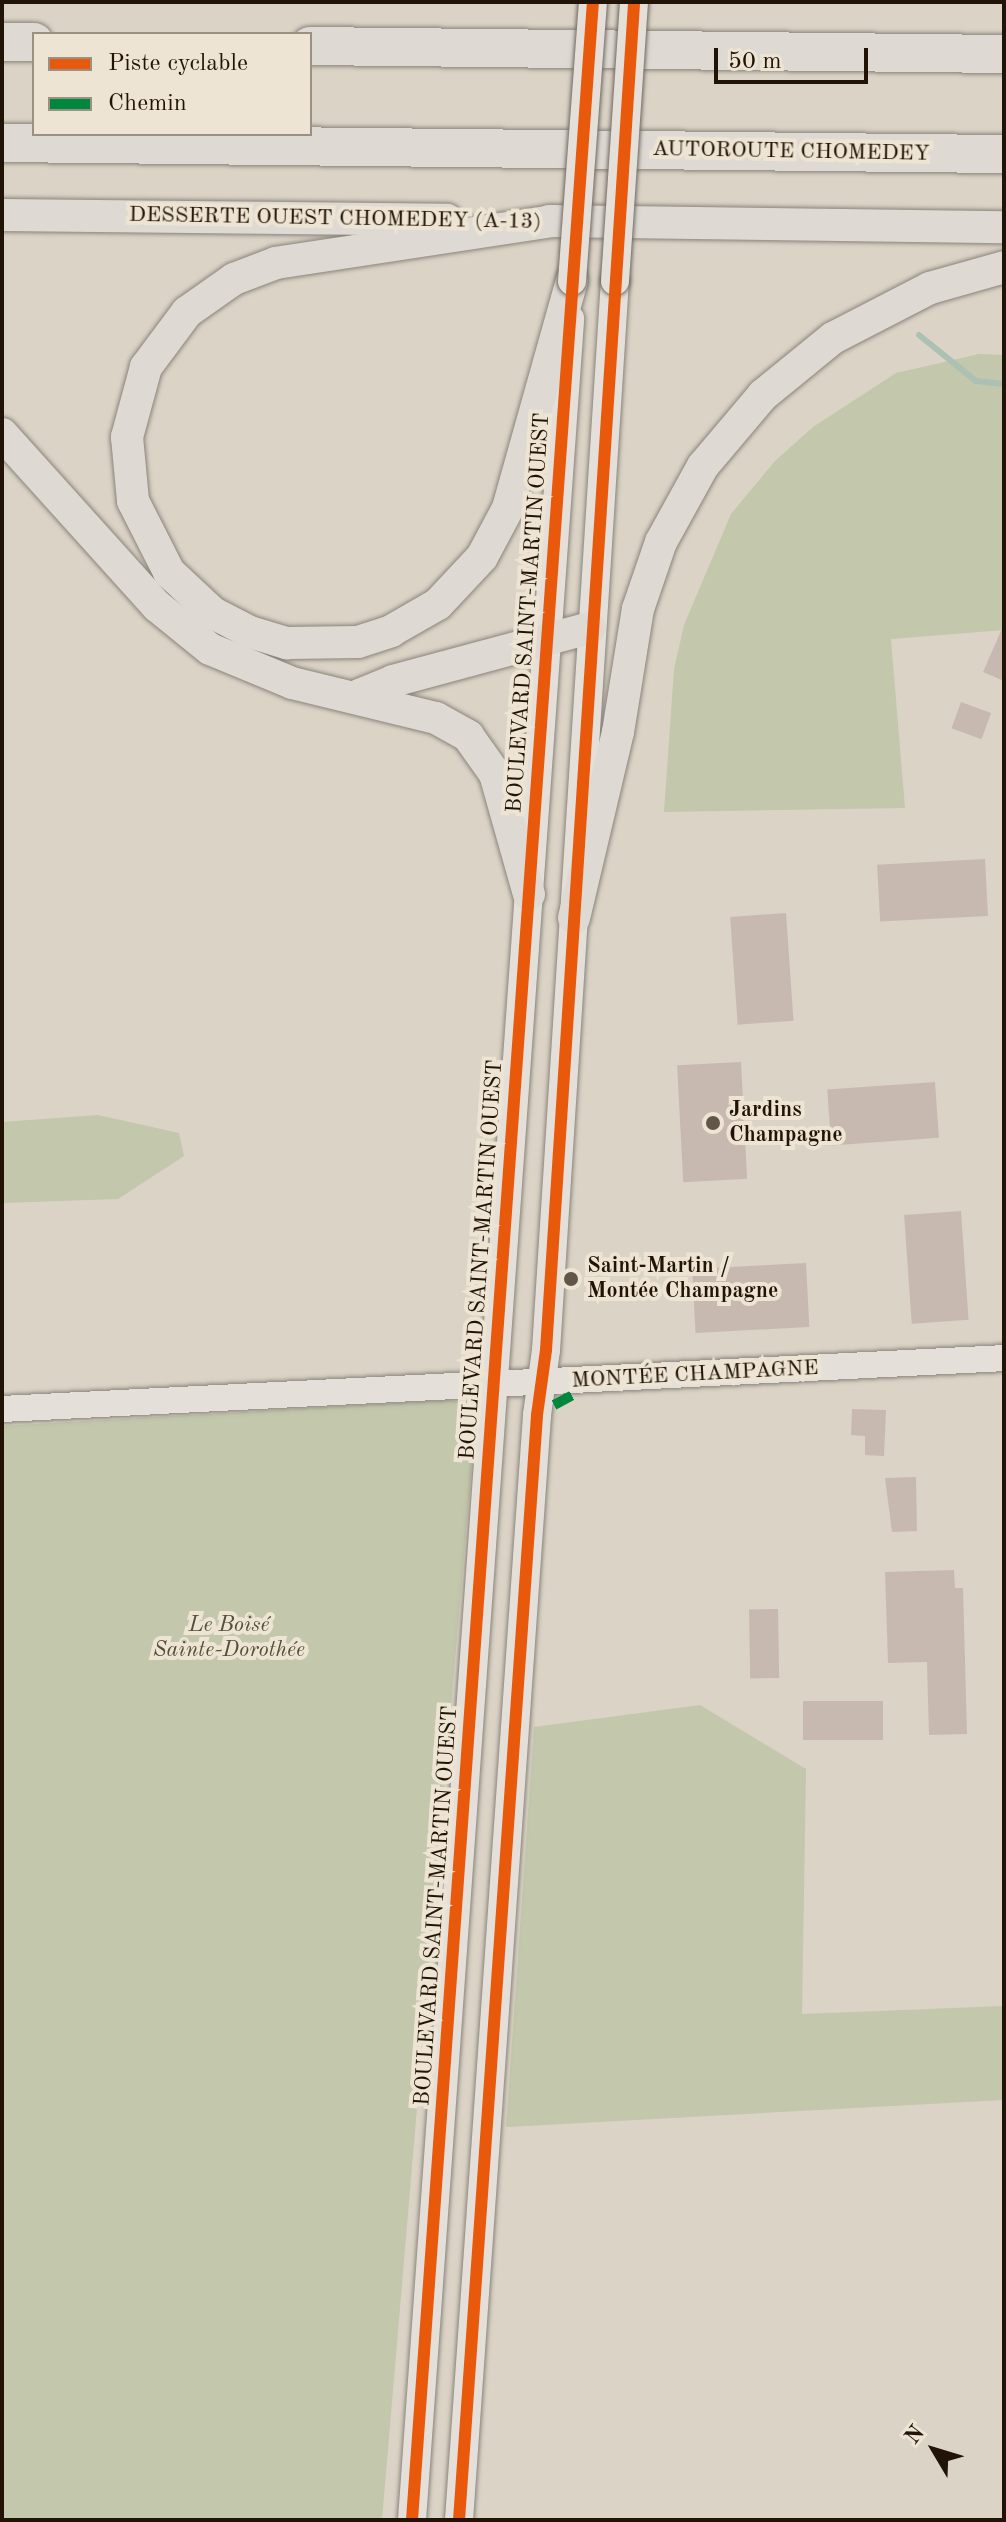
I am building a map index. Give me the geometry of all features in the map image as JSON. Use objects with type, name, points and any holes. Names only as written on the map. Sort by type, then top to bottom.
[{"type":"highway","points":[[2,42],[32,42]]},
{"type":"highway","points":[[312,46],[1004,54]]},
{"type":"highway","name":"AUTOROUTE CHOMEDEY","points":[[2,143],[1004,154]]},
{"type":"main road","name":"BOULEVARD SAINT-MARTIN OUEST","points":[[412,2520],[593,2]]},
{"type":"main road","points":[[459,2520],[574,918],[590,628],[634,2]]},
{"type":"main road","name":"DESSERTE OUEST CHOMEDEY (A-13)","points":[[2,215],[1004,227]]},
{"type":"main road","points":[[553,221],[276,263],[234,279],[187,312],[146,367],[127,437],[133,501],[169,572],[213,613],[250,632],[287,643],[358,642],[391,631],[438,604],[482,557],[508,508],[572,281]]},
{"type":"main road","points":[[574,918],[618,732],[638,609],[661,542],[703,466],[779,380],[854,324],[930,288],[1004,267]]},
{"type":"main road","points":[[2,434],[151,600],[200,643],[270,676],[359,695],[436,718],[476,744],[495,774],[529,894]]},
{"type":"main road","points":[[359,695],[393,681],[590,628]]},
{"type":"street","name":"MONTÉE CHAMPAGNE","points":[[2,1409],[1004,1358]]},
{"type":"green space","points":[[979,354],[1004,355],[1004,630],[891,639],[905,808],[664,812],[674,669],[684,625],[731,514],[775,461],[813,427],[896,373]]},
{"type":"green space","points":[[98,1115],[179,1133],[184,1156],[118,1199],[2,1203],[2,1122]]},
{"type":"green space","name":"Le Boisé Sainte-Dorothée","points":[[449,1400],[466,1403],[475,1425],[382,2520],[2,2520],[2,1426]]},
{"type":"green space","points":[[700,1705],[806,1769],[802,2014],[1004,2006],[1004,2100],[506,2127],[534,1727]]},
{"type":"building","points":[[1004,624],[1004,681],[983,672]]},
{"type":"building","points":[[961,702],[991,713],[981,739],[951,728]]},
{"type":"building","points":[[985,859],[988,916],[880,922],[877,865]]},
{"type":"building","points":[[786,913],[794,1021],[738,1025],[730,917]]},
{"type":"building","name":"Jardins Champagne","points":[[741,1062],[747,1179],[683,1182],[677,1065]]},
{"type":"building","points":[[935,1082],[939,1138],[831,1145],[827,1090]]},
{"type":"building","points":[[961,1211],[969,1320],[912,1324],[904,1215]]},
{"type":"building","points":[[806,1263],[809,1327],[696,1333],[692,1269]]},
{"type":"building","points":[[852,1409],[886,1410],[884,1456],[865,1455],[865,1436],[851,1435]]},
{"type":"building","points":[[916,1477],[917,1531],[892,1532],[885,1478]]},
{"type":"building","points":[[954,1570],[955,1588],[963,1588],[967,1734],[929,1735],[927,1662],[888,1663],[885,1572]]},
{"type":"building","points":[[778,1609],[779,1678],[750,1678],[749,1610]]},
{"type":"building","points":[[803,1701],[883,1701],[883,1740],[803,1740]]},
{"type":"waterway","points":[[919,335],[976,381],[1004,384]]},
{"type":"marked path","points":[[554,1405],[573,1395]]},
{"type":"marked path","points":[[467,1400],[474,1408]]},
{"type":"cycle path","points":[[412,2520],[593,2]]},
{"type":"cycle path","points":[[459,2520],[537,1415],[546,1350],[634,2]]},
{"type":"place","name":"Jardins Champagne","points":[[713,1123]]},
{"type":"place","name":"Saint-Martin / Montée Champagne","points":[[571,1279]]}]
